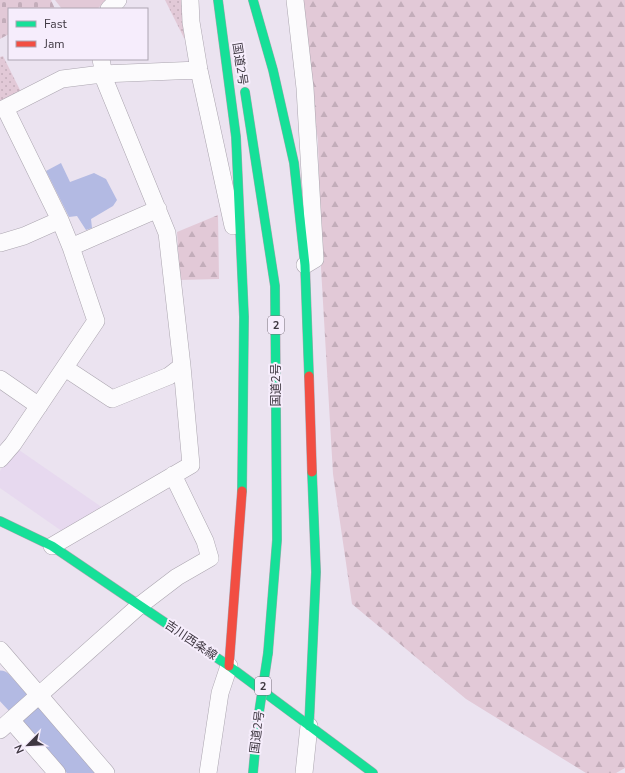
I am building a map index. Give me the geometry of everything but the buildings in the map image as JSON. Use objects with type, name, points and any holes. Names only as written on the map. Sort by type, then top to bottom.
[{"type":"main road","points":[[218,0],[236,137],[244,317],[242,495],[229,666]]},
{"type":"main road","points":[[253,0],[273,70],[294,163],[305,265],[316,572],[309,726]]},
{"type":"main road","name":"国道2号","points":[[244,85],[275,286],[277,540],[268,653],[258,719],[253,773]]},
{"type":"main road","name":"吉川西条線","points":[[0,521],[52,546],[229,666],[373,773]]},
{"type":"street","points":[[110,8],[118,0]]},
{"type":"street","points":[[190,0],[191,22],[199,70],[235,237],[244,317]]},
{"type":"street","points":[[295,0],[306,104],[315,251],[315,259],[305,265]]},
{"type":"street","points":[[0,459],[13,444],[96,321],[71,247],[60,220],[5,108],[62,80],[102,67],[199,70]]},
{"type":"street","points":[[52,546],[191,465],[182,366],[167,233],[102,67]]},
{"type":"street","points":[[71,247],[158,210]]},
{"type":"street","points":[[0,243],[24,236],[60,220]]},
{"type":"street","points":[[65,368],[112,400],[169,376],[182,366]]},
{"type":"street","points":[[0,379],[39,406]]},
{"type":"street","points":[[58,773],[5,725],[139,606],[177,577],[210,558],[205,541],[173,475]]},
{"type":"street","points":[[0,650],[106,773]]},
{"type":"street","points":[[208,773],[220,693],[229,666]]},
{"type":"street","points":[[304,773],[309,726]]},
{"type":"shaded area","points":[[14,450],[19,450],[103,508],[69,536],[0,488],[0,471]]},
{"type":"green space","points":[[0,0],[51,0],[55,8],[8,8],[8,35],[0,39]]},
{"type":"green space","points":[[55,0],[107,0],[98,8],[61,8]]},
{"type":"green space","points":[[165,0],[182,0],[188,37],[184,38]]},
{"type":"green space","points":[[296,0],[625,0],[625,768],[616,773],[586,773],[466,699],[352,604],[333,474],[321,268],[318,141],[304,39]]},
{"type":"green space","points":[[3,56],[21,92],[0,102],[0,57]]},
{"type":"green space","points":[[218,215],[219,279],[180,280],[177,232]]},
{"type":"water","points":[[61,163],[70,182],[94,173],[106,179],[117,200],[113,206],[91,219],[92,228],[86,230],[77,216],[69,217],[46,171]]},
{"type":"waterway","points":[[0,683],[84,773]]},
{"type":"traffic: fast","points":[[218,0],[236,137],[244,317],[242,491]]},
{"type":"traffic: fast","points":[[253,0],[273,70],[294,163],[305,265],[309,376]]},
{"type":"traffic: fast","points":[[245,92],[275,286],[277,540],[268,653]]},
{"type":"traffic: fast","points":[[309,726],[316,572],[312,472]]},
{"type":"traffic: fast","points":[[0,521],[52,546],[229,666],[373,773]]},
{"type":"traffic: fast","points":[[258,719],[268,653]]},
{"type":"traffic: fast","points":[[253,773],[258,719]]},
{"type":"traffic: jam","points":[[309,376],[312,472]]},
{"type":"traffic: jam","points":[[229,666],[242,491]]}]
